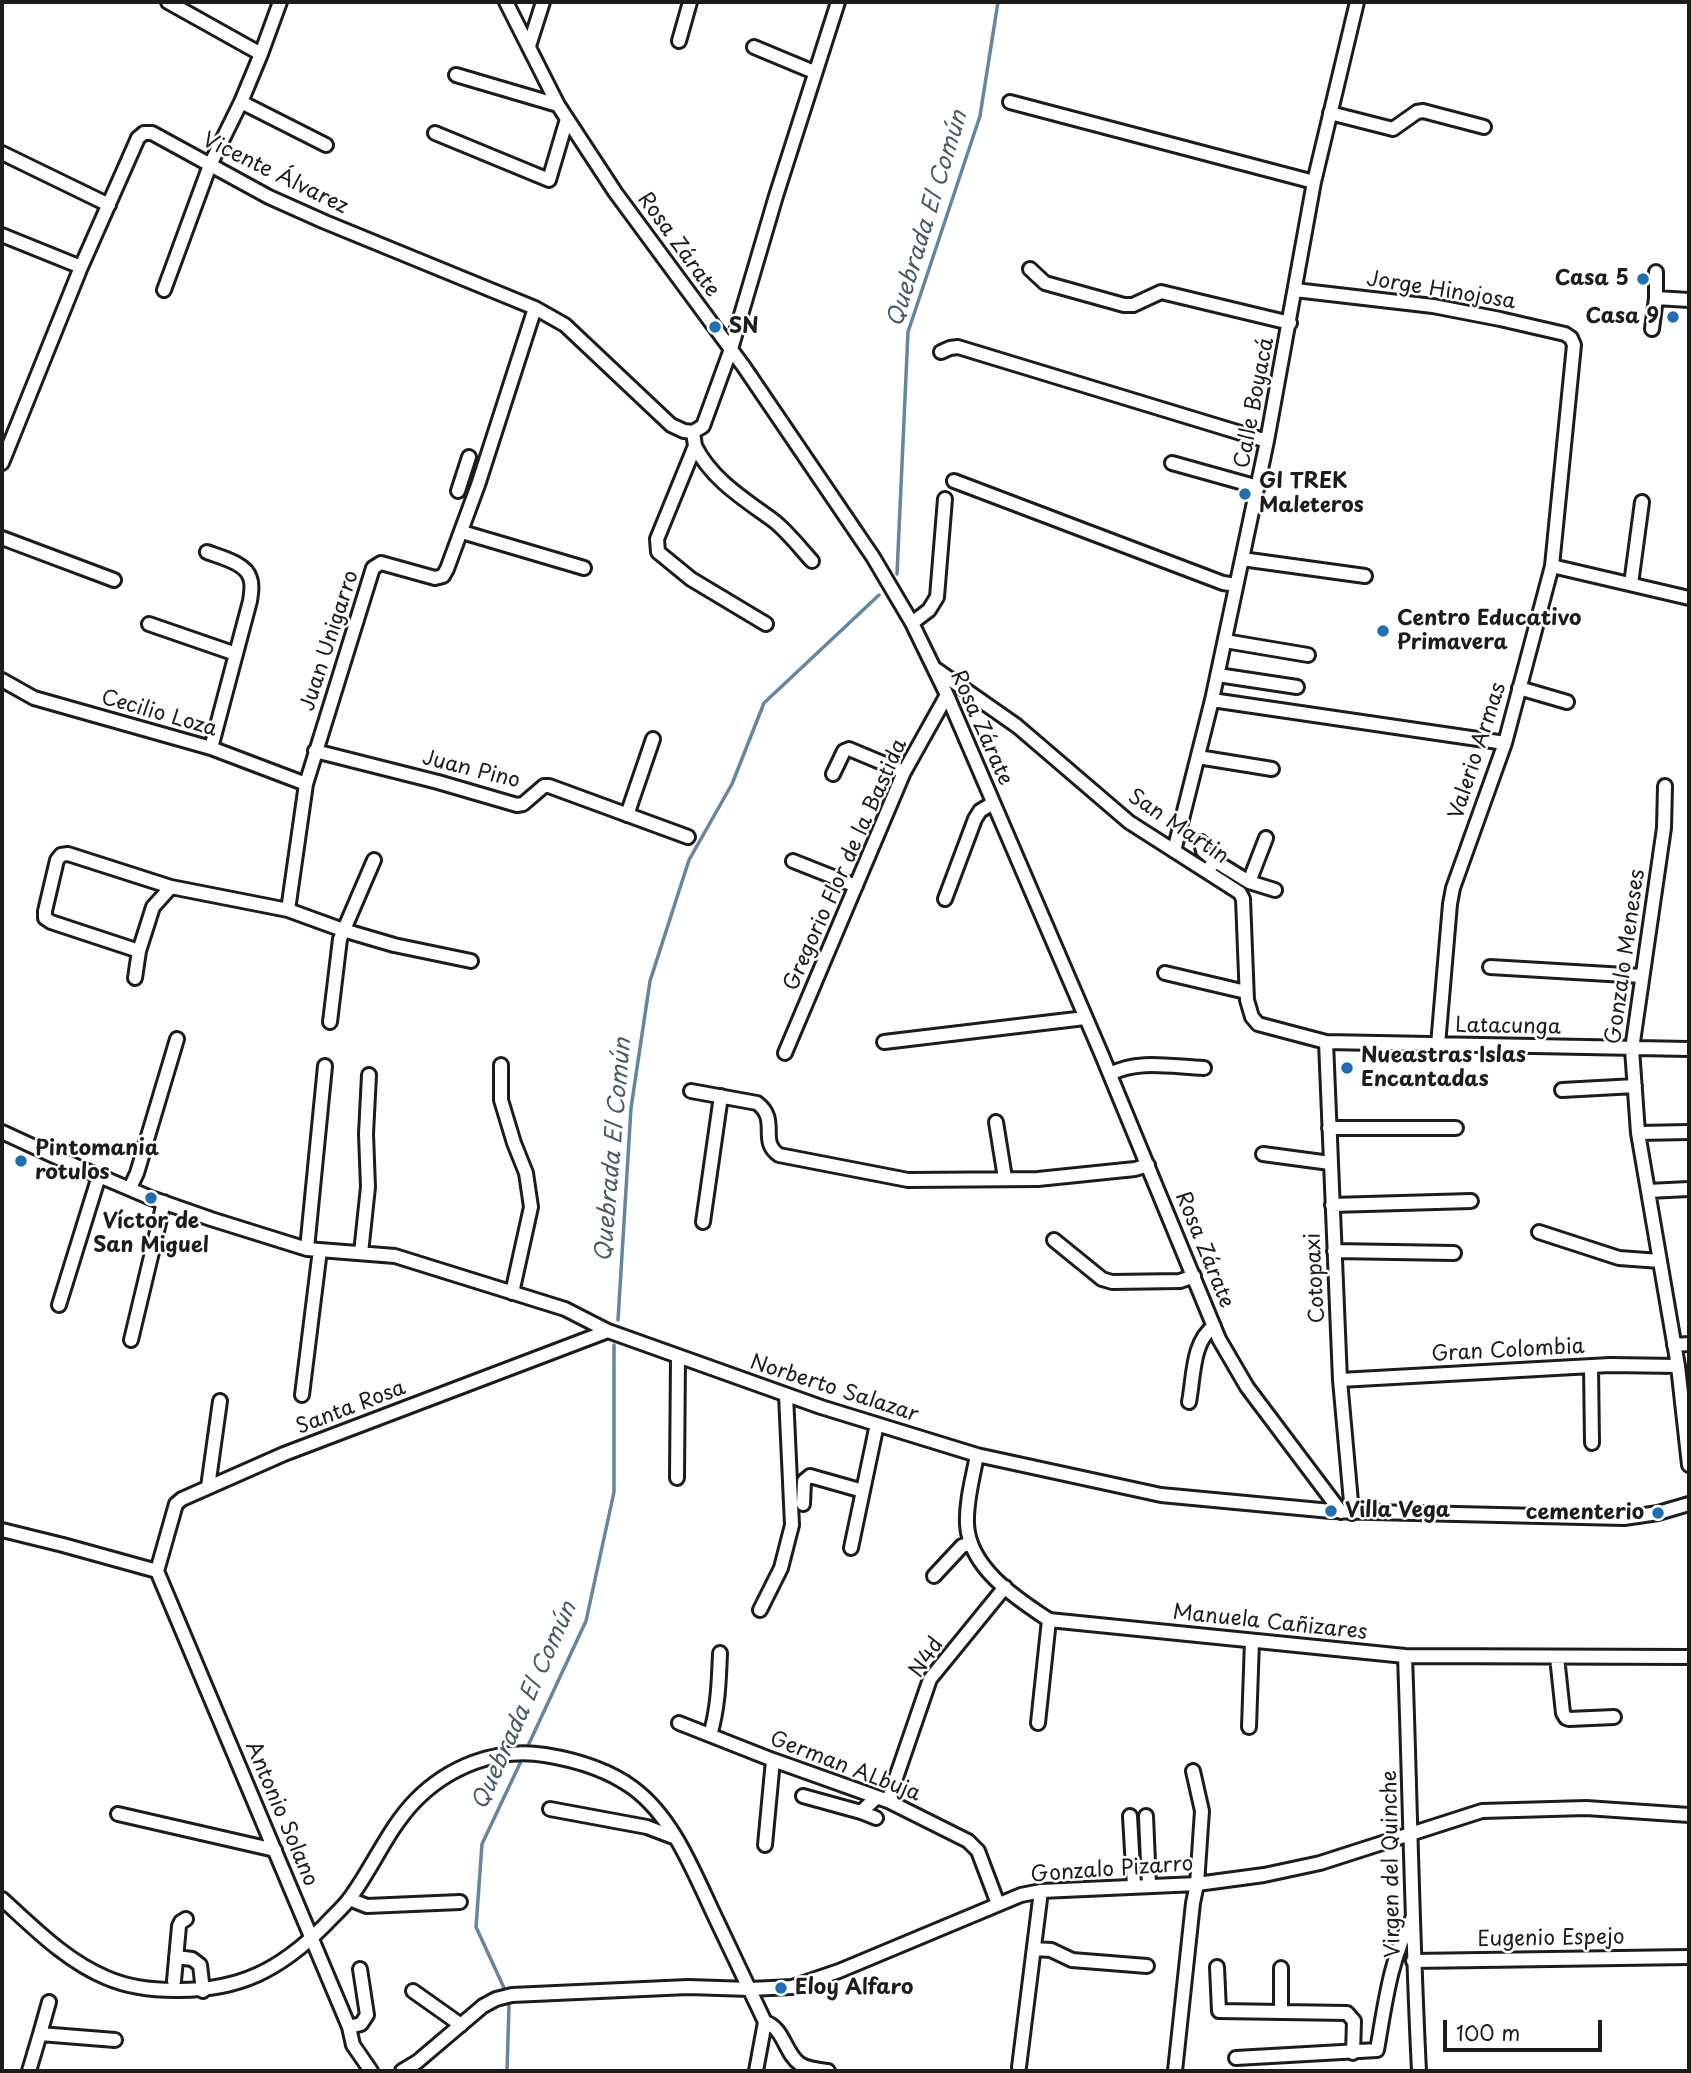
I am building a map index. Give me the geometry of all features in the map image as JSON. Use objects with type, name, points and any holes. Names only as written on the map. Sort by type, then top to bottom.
[{"type":"street","points":[[168,2],[261,54]]},
{"type":"street","points":[[164,290],[210,166],[241,102],[280,2]]},
{"type":"street","name":"Rosa Zárate","points":[[506,2],[567,119],[615,192],[732,349],[873,557],[912,623],[947,695],[1110,1074],[1220,1339],[1247,1387],[1346,1512]]},
{"type":"street","points":[[529,46],[543,2]]},
{"type":"street","points":[[679,41],[690,2]]},
{"type":"street","points":[[766,624],[691,579],[658,552],[657,539],[695,446],[698,429],[732,349],[776,196],[838,2]]},
{"type":"street","name":"Calle Boyacá","points":[[1174,851],[1218,675],[1290,323],[1314,182],[1357,2]]},
{"type":"street","points":[[754,47],[814,72]]},
{"type":"street","points":[[456,75],[558,105]]},
{"type":"street","points":[[241,102],[326,145]]},
{"type":"street","points":[[1010,102],[1314,182]]},
{"type":"street","points":[[1330,113],[1393,129],[1417,112],[1423,111],[1484,127]]},
{"type":"street","points":[[435,133],[549,180],[567,119]]},
{"type":"street","name":"Vicente Álvarez","points":[[2,463],[81,267],[138,138],[144,133],[152,133],[269,197],[535,308],[565,325],[671,425],[684,431],[698,429]]},
{"type":"street","points":[[2,153],[109,205]]},
{"type":"street","points":[[2,235],[81,267]]},
{"type":"street","points":[[1030,269],[1045,283],[1124,305],[1133,305],[1161,292],[1290,323]]},
{"type":"street","points":[[1652,329],[1656,272]]},
{"type":"street","name":"Jorge Hinojosa","points":[[1295,290],[1433,306],[1500,319],[1565,334],[1572,338],[1574,345]]},
{"type":"street","points":[[1656,299],[1689,300]]},
{"type":"street","name":"Juan Unigarro","points":[[288,910],[306,784],[373,568],[381,563],[435,578],[443,576],[478,485],[535,308]]},
{"type":"street","name":"Valerio Armas","points":[[1438,1045],[1453,888],[1505,743],[1552,566],[1574,345]]},
{"type":"street","points":[[941,352],[958,347],[1267,441]]},
{"type":"street","points":[[695,446],[704,463],[720,480],[753,508],[776,523],[812,561]]},
{"type":"street","points":[[469,457],[460,485],[478,485]]},
{"type":"street","points":[[1172,463],[1258,487]]},
{"type":"street","points":[[954,481],[1223,583],[1236,585]]},
{"type":"street","points":[[912,623],[929,610],[937,597],[945,499]]},
{"type":"street","points":[[1631,584],[1642,502]]},
{"type":"street","points":[[462,531],[584,568]]},
{"type":"street","points":[[2,538],[114,580]]},
{"type":"street","points":[[206,552],[244,568],[250,577],[250,601],[211,748]]},
{"type":"street","points":[[1242,559],[1365,576]]},
{"type":"street","points":[[1552,566],[1689,598]]},
{"type":"street","points":[[149,624],[236,654]]},
{"type":"street","points":[[1225,641],[1308,654]]},
{"type":"street","name":"San Martin","points":[[933,668],[1017,726],[1129,822],[1174,851],[1211,866],[1235,888],[1243,899],[1249,1010],[1258,1024],[1326,1042]]},
{"type":"street","points":[[1218,675],[1297,687]]},
{"type":"street","name":"Cecilio Loza","points":[[2,680],[34,698],[211,748],[306,784]]},
{"type":"street","points":[[1520,688],[1567,702]]},
{"type":"street","name":"Gregorio Flor de la Bastida","points":[[785,1053],[904,772],[947,695]]},
{"type":"street","points":[[1212,700],[1505,743]]},
{"type":"street","points":[[626,815],[653,738]]},
{"type":"street","points":[[833,774],[846,749],[904,772]]},
{"type":"street","name":"Juan Pino","points":[[315,751],[517,805],[523,804],[544,786],[549,786],[688,837]]},
{"type":"street","points":[[1198,757],[1272,769]]},
{"type":"street","name":"Gonzalo Meneses","points":[[1665,786],[1664,828],[1632,1049],[1638,1133],[1678,1366],[1689,1465]]},
{"type":"street","points":[[945,899],[975,819],[993,803]]},
{"type":"street","points":[[1249,881],[1266,838]]},
{"type":"street","points":[[1201,842],[1211,866],[1275,890]]},
{"type":"street","points":[[139,951],[45,918],[57,860],[61,855],[68,854],[171,887],[288,910],[343,930],[471,961]]},
{"type":"street","points":[[330,1022],[340,939],[374,860]]},
{"type":"street","points":[[793,861],[856,886]]},
{"type":"street","points":[[135,978],[139,951],[153,907],[171,887]]},
{"type":"street","points":[[1490,967],[1643,976]]},
{"type":"street","points":[[1165,973],[1246,992]]},
{"type":"street","points":[[884,1042],[1085,1018]]},
{"type":"street","points":[[130,1188],[177,1039]]},
{"type":"street","name":"Latacunga","points":[[1326,1042],[1689,1049]]},
{"type":"street","name":"Cotopaxi","points":[[1326,1042],[1346,1512]]},
{"type":"street","points":[[501,1065],[501,1100],[526,1173],[531,1207],[512,1293]]},
{"type":"street","points":[[1110,1074],[1122,1067],[1138,1065],[1204,1068]]},
{"type":"street","points":[[302,1395],[325,1066]]},
{"type":"street","points":[[361,1253],[368,1187],[366,1134],[369,1075]]},
{"type":"street","points":[[1562,1090],[1634,1086]]},
{"type":"street","points":[[691,1091],[757,1103],[764,1108],[770,1122],[768,1142],[771,1149],[779,1155],[908,1180],[1038,1179],[1135,1169],[1148,1165]]},
{"type":"street","points":[[704,1222],[720,1096]]},
{"type":"street","points":[[996,1122],[1005,1178]]},
{"type":"street","points":[[1329,1128],[1456,1128]]},
{"type":"street","name":"Norberto Salazar","points":[[2,1132],[164,1202],[313,1250],[395,1256],[565,1309],[608,1331],[786,1395],[977,1455],[1161,1495],[1346,1512],[1624,1518],[1658,1513],[1689,1504]]},
{"type":"street","points":[[1638,1133],[1689,1132]]},
{"type":"street","points":[[1263,1154],[1331,1163]]},
{"type":"street","points":[[59,1305],[99,1176]]},
{"type":"street","points":[[1648,1191],[1689,1189]]},
{"type":"street","points":[[1332,1205],[1471,1201]]},
{"type":"street","points":[[131,1340],[164,1202]]},
{"type":"street","points":[[1539,1232],[1619,1258],[1660,1261]]},
{"type":"street","points":[[1054,1240],[1102,1279],[1112,1282],[1180,1281],[1194,1276]]},
{"type":"street","points":[[1334,1251],[1454,1253]]},
{"type":"street","points":[[1189,1402],[1199,1344],[1206,1332],[1214,1326]]},
{"type":"street","name":"Santa Rosa","points":[[157,1571],[176,1504],[182,1499],[284,1454],[608,1331]]},
{"type":"street","points":[[1674,1345],[1689,1344]]},
{"type":"street","points":[[677,1478],[678,1357]]},
{"type":"street","points":[[1591,1366],[1592,1443]]},
{"type":"street","name":"Gran Colombia","points":[[1340,1380],[1591,1366],[1678,1366]]},
{"type":"street","points":[[760,1610],[780,1568],[792,1525],[786,1395]]},
{"type":"street","points":[[208,1488],[220,1401]]},
{"type":"street","points":[[851,1548],[877,1424]]},
{"type":"street","points":[[977,1455],[967,1525],[971,1544],[980,1561],[1005,1587],[1049,1620],[1038,1723]]},
{"type":"street","points":[[803,1504],[804,1481],[810,1476],[863,1492]]},
{"type":"street","points":[[2,1530],[157,1571]]},
{"type":"street","points":[[934,1576],[962,1546],[971,1544]]},
{"type":"street","name":"Antonio Solano","points":[[157,1571],[349,2027],[353,2045],[371,2071]]},
{"type":"street","name":"N4d","points":[[883,1799],[930,1679],[1005,1587]]},
{"type":"street","name":"Manuela Cañizares","points":[[1049,1620],[1405,1656],[1689,1657]]},
{"type":"street","points":[[1249,1727],[1252,1641]]},
{"type":"street","points":[[709,1735],[716,1701],[720,1653]]},
{"type":"street","name":"Virgen del Quinche","points":[[1405,1656],[1412,1834],[1413,1961],[1419,2071]]},
{"type":"street","points":[[1557,1657],[1563,1713],[1566,1718],[1614,1717]]},
{"type":"street","name":"German ALbuja","points":[[679,1723],[772,1760],[883,1799],[968,1841],[978,1851],[998,1904]]},
{"type":"street","points":[[2,1899],[66,1954],[109,1979],[157,1990],[203,1991],[236,1983],[271,1969],[312,1938],[349,1899],[414,1802],[435,1784],[453,1772],[495,1756],[516,1752],[566,1759],[596,1768],[633,1788],[650,1802],[676,1838],[765,2022],[756,2071]]},
{"type":"street","points":[[765,1845],[772,1760]]},
{"type":"street","points":[[1175,2071],[1197,1884],[1202,1811],[1193,1771]]},
{"type":"street","points":[[803,1796],[876,1818]]},
{"type":"street","points":[[861,1812],[883,1799]]},
{"type":"street","name":"Gonzalo Pizarro","points":[[402,2071],[417,2062],[483,2006],[512,1995],[688,1987],[792,1987],[1021,1895],[1041,1891],[1197,1884],[1264,1875],[1320,1863],[1482,1811],[1586,1808],[1689,1815]]},
{"type":"street","points":[[550,1809],[647,1827],[676,1838]]},
{"type":"street","points":[[118,1814],[275,1850]]},
{"type":"street","points":[[1130,1816],[1134,1886]]},
{"type":"street","points":[[1146,1816],[1150,1886]]},
{"type":"street","points":[[1019,2067],[1041,1891]]},
{"type":"street","points":[[349,1899],[367,1906],[460,1902]]},
{"type":"street","points":[[1236,2057],[1377,2050],[1391,1971],[1399,1944],[1413,1917]]},
{"type":"street","points":[[174,1981],[179,1926],[186,1919]]},
{"type":"street","points":[[1034,1949],[1051,1950],[1072,1960],[1147,1966]]},
{"type":"street","points":[[176,1957],[192,1959],[200,1965],[203,1991]]},
{"type":"street","name":"Eugenio Espejo","points":[[1413,1961],[1689,1957]]},
{"type":"street","points":[[1217,1967],[1219,2011],[1348,2013],[1354,2021],[1353,2053]]},
{"type":"street","points":[[1281,1968],[1281,2012]]},
{"type":"street","points":[[349,2027],[361,2024],[367,2015],[360,1969]]},
{"type":"street","points":[[413,1991],[461,2025]]},
{"type":"street","points":[[29,2071],[49,2002]]},
{"type":"street","points":[[765,2022],[777,2030],[797,2063],[807,2068],[828,2071]]},
{"type":"street","points":[[40,2034],[115,2040]]},
{"type":"waterway","name":"Quebrada El Común","points":[[897,574],[908,332],[980,116],[998,2]]},
{"type":"waterway","name":"Quebrada El Común","points":[[618,1320],[631,1108],[650,981],[689,860],[732,784],[764,703],[879,595]]},
{"type":"waterway","name":"Quebrada El Común","points":[[526,1750],[586,1621],[614,1492],[614,1345]]},
{"type":"waterway","name":"Quebrada El Común","points":[[505,1990],[476,1927],[482,1844],[523,1757]]},
{"type":"waterway","name":"Quebrada El Común","points":[[507,2071],[509,2006]]},
{"type":"place","name":"Casa 5","points":[[1643,279]]},
{"type":"place","name":"Casa 9","points":[[1673,317]]},
{"type":"place","name":"SN","points":[[715,327]]},
{"type":"place","name":"GI TREK Maleteros","points":[[1245,494]]},
{"type":"place","name":"Centro Educativo Primavera","points":[[1383,631]]},
{"type":"place","name":"Nueastras Islas Encantadas","points":[[1347,1068]]},
{"type":"place","name":"Pintomania rotulos","points":[[21,1161]]},
{"type":"place","name":"Víctor de San Miguel","points":[[151,1198]]},
{"type":"place","name":"Villa Vega","points":[[1331,1511]]},
{"type":"place","name":"cementerio","points":[[1658,1513]]},
{"type":"place","name":"Eloy Alfaro","points":[[781,1988]]}]
